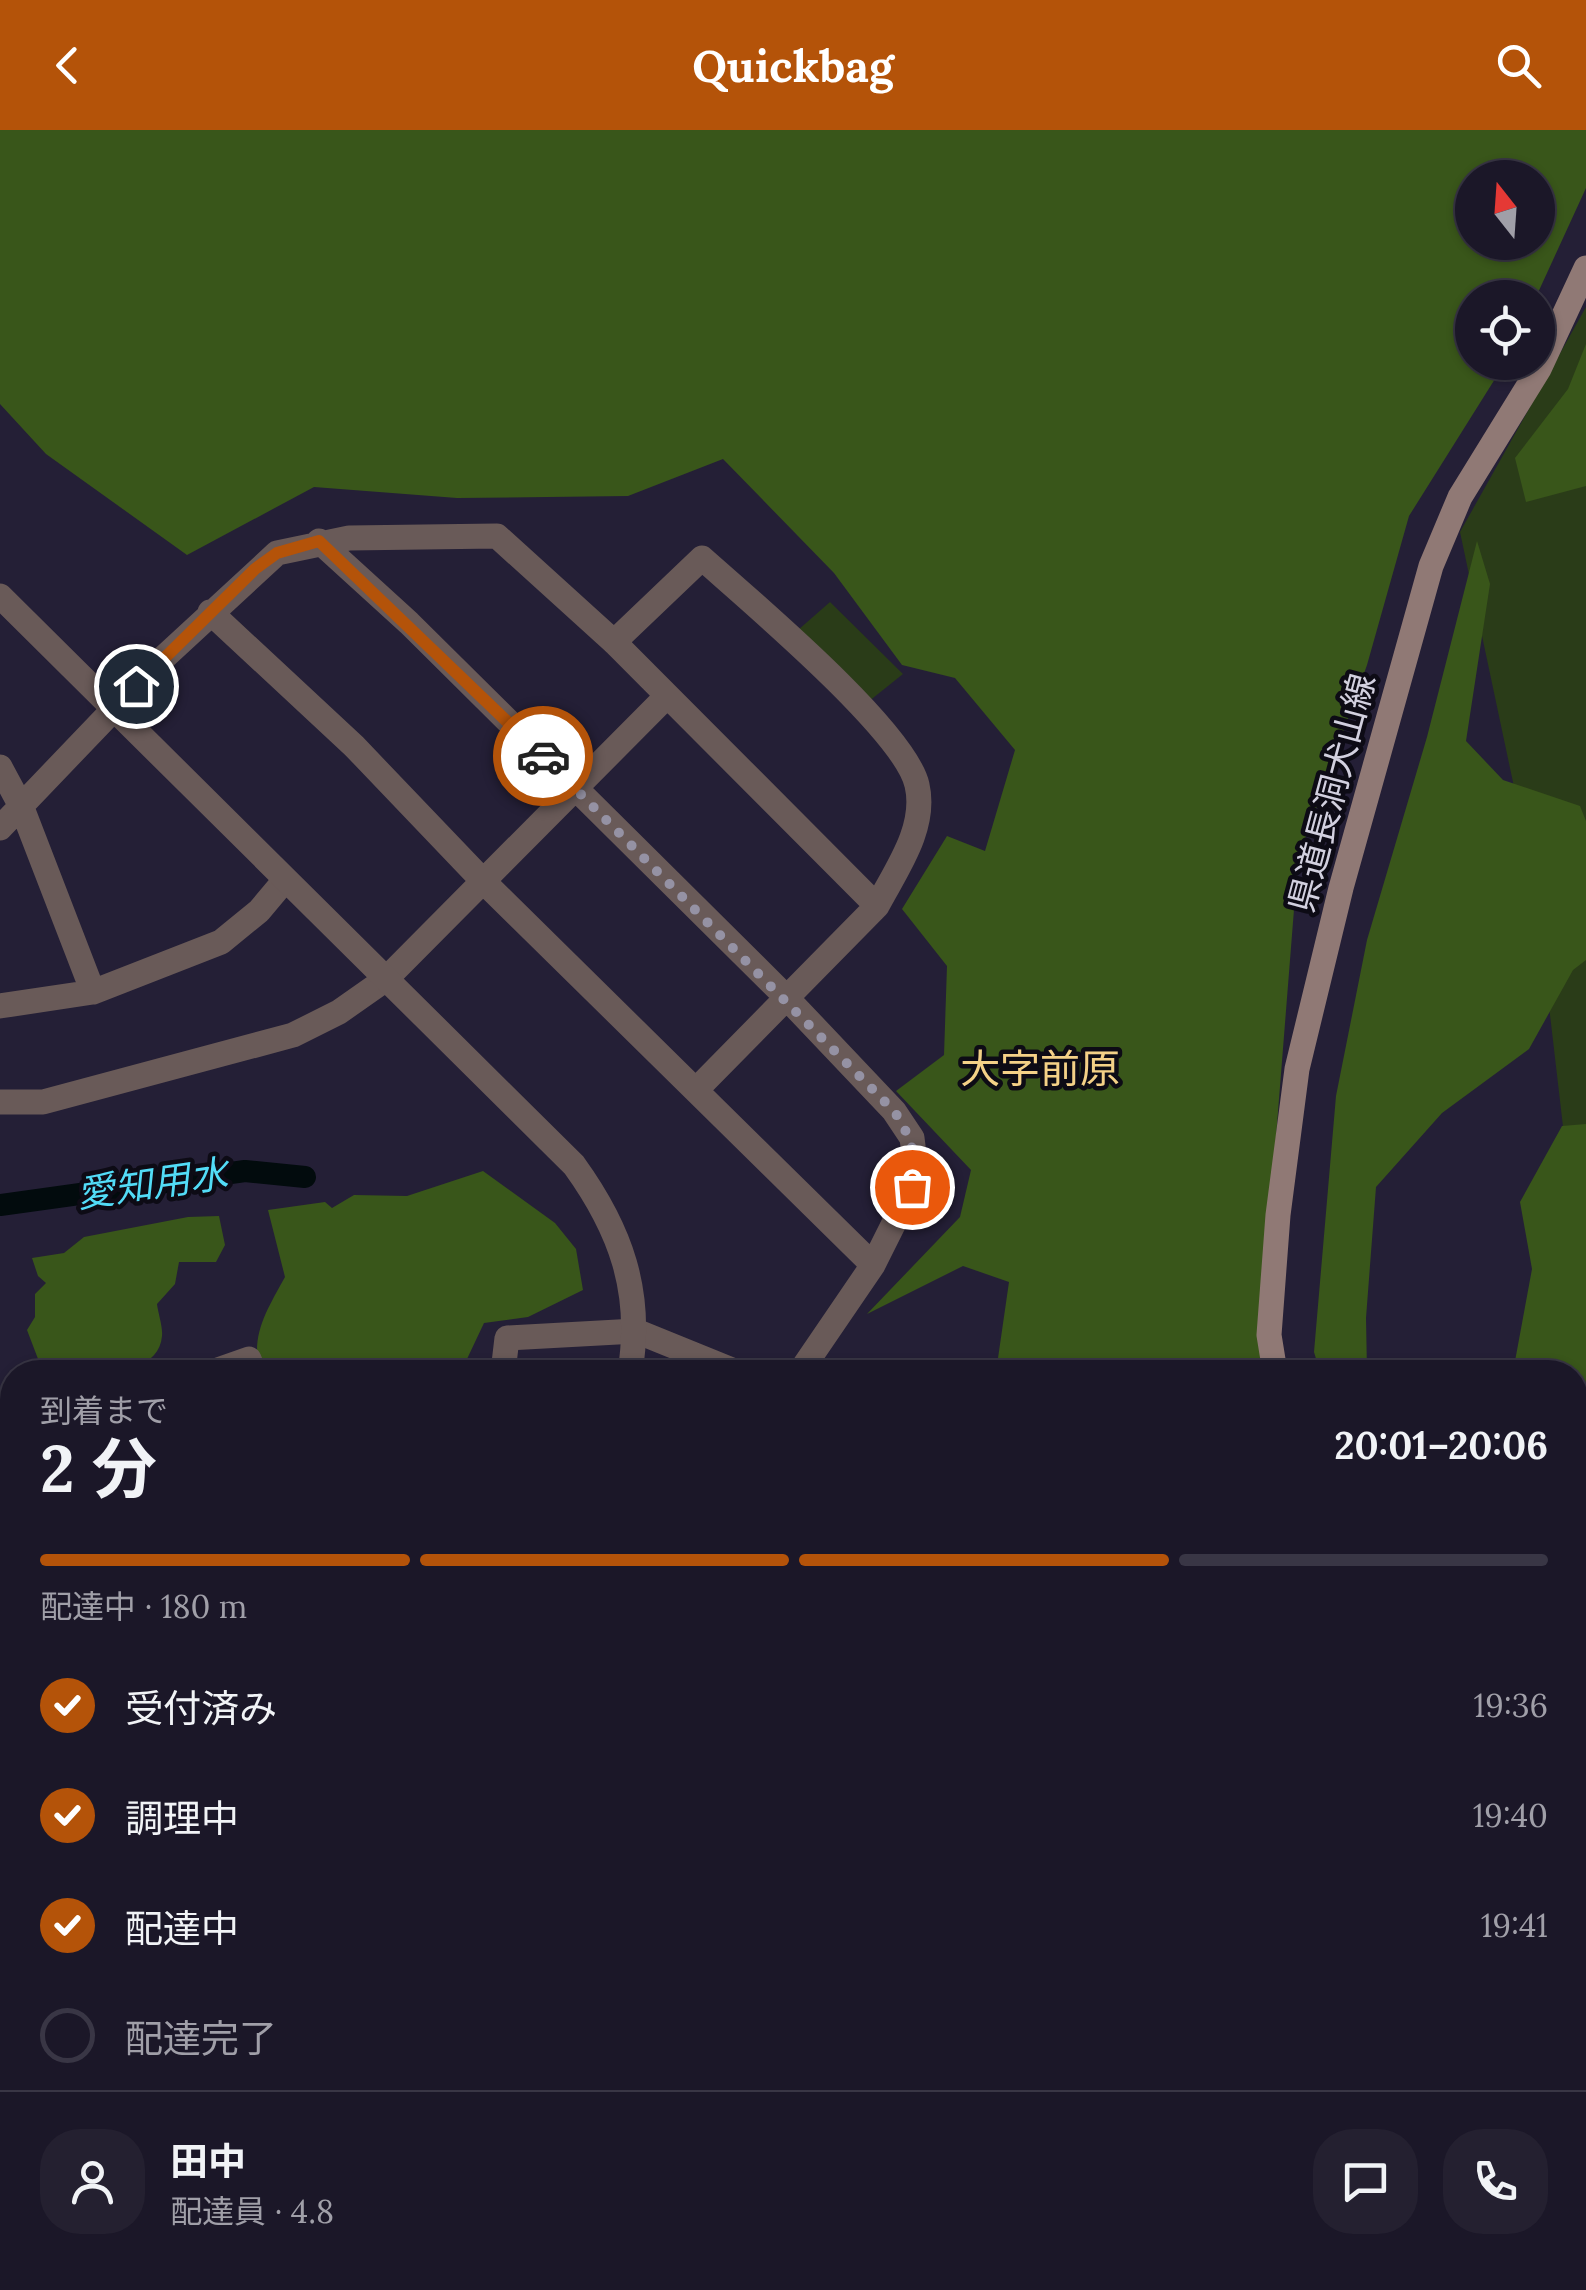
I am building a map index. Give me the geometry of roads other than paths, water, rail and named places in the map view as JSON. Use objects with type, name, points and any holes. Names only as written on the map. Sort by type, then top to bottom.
[{"type":"main road","name":"県道長洞犬山線","points":[[1273,1360],[1270,1335],[1278,1215],[1296,1069],[1341,888],[1431,566],[1460,496],[1539,370],[1586,268]]},
{"type":"street","points":[[0,828],[210,612],[277,553],[319,541],[443,534],[498,536],[614,642],[876,906]]},
{"type":"street","points":[[319,541],[784,995],[894,1111],[912,1138],[916,1170],[912,1187],[873,1266],[808,1360]]},
{"type":"street","points":[[614,642],[702,558],[810,655],[892,742],[917,783],[918,804],[910,846],[876,906],[784,995],[696,1090]]},
{"type":"street","points":[[0,596],[574,1166],[600,1201],[633,1282],[636,1331],[632,1360]]},
{"type":"street","points":[[210,612],[354,746],[484,882],[873,1266]]},
{"type":"street","points":[[0,1102],[42,1102],[277,1040],[339,1012],[386,979],[666,698]]},
{"type":"street","points":[[0,768],[22,808],[92,992]]},
{"type":"street","points":[[0,1006],[92,992],[221,942],[259,911],[286,880]]},
{"type":"street","points":[[505,1360],[507,1338],[636,1331],[707,1360]]},
{"type":"waterway","name":"愛知用水","points":[[0,1205],[245,1171],[305,1177]]},
{"type":"district","name":"大字前原","points":[[1040,1069]]}]
